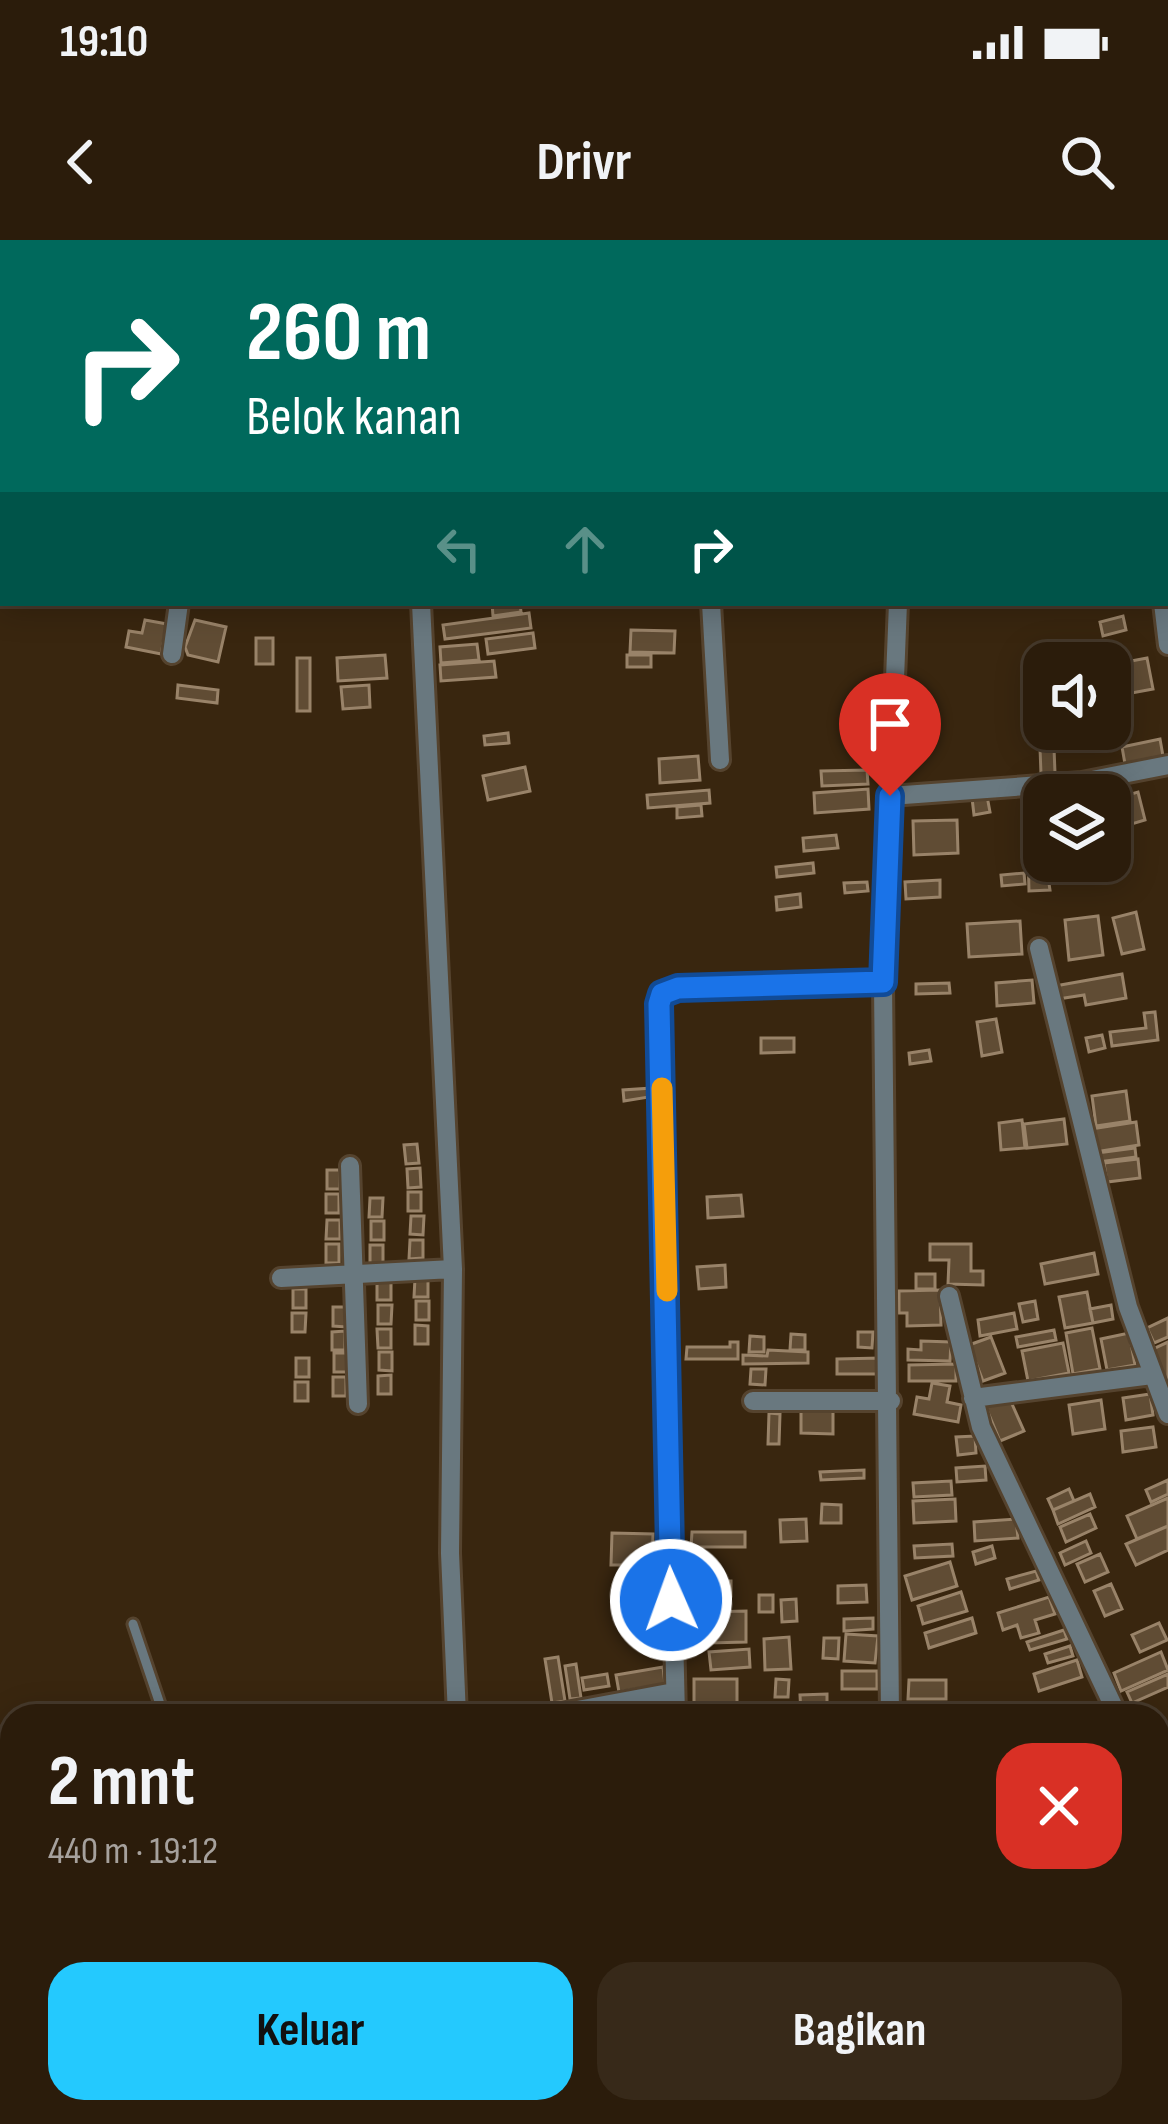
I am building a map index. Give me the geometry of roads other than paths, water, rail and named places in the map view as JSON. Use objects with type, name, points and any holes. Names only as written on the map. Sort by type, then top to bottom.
[{"type":"street","points":[[172,654],[179,606]]},
{"type":"street","points":[[421,606],[453,1269],[450,1553],[456,1704]]},
{"type":"street","points":[[711,606],[720,760]]},
{"type":"street","points":[[890,1704],[883,982],[898,606]]},
{"type":"street","points":[[1163,606],[1168,645]]},
{"type":"street","points":[[890,796],[1082,782],[1168,764]]},
{"type":"street","points":[[1040,948],[1070,1088],[1128,1307],[1166,1404]]},
{"type":"street","points":[[675,1704],[659,1004],[662,994],[678,988],[883,982]]},
{"type":"street","points":[[350,1166],[358,1403]]},
{"type":"street","points":[[281,1277],[453,1269]]},
{"type":"street","points":[[949,1296],[981,1427],[1112,1704]]},
{"type":"street","points":[[973,1398],[1152,1375]]},
{"type":"street","points":[[753,1401],[890,1401]]},
{"type":"street","points":[[610,1704],[674,1692]]},
{"type":"lane","points":[[134,1624],[160,1704]]}]
